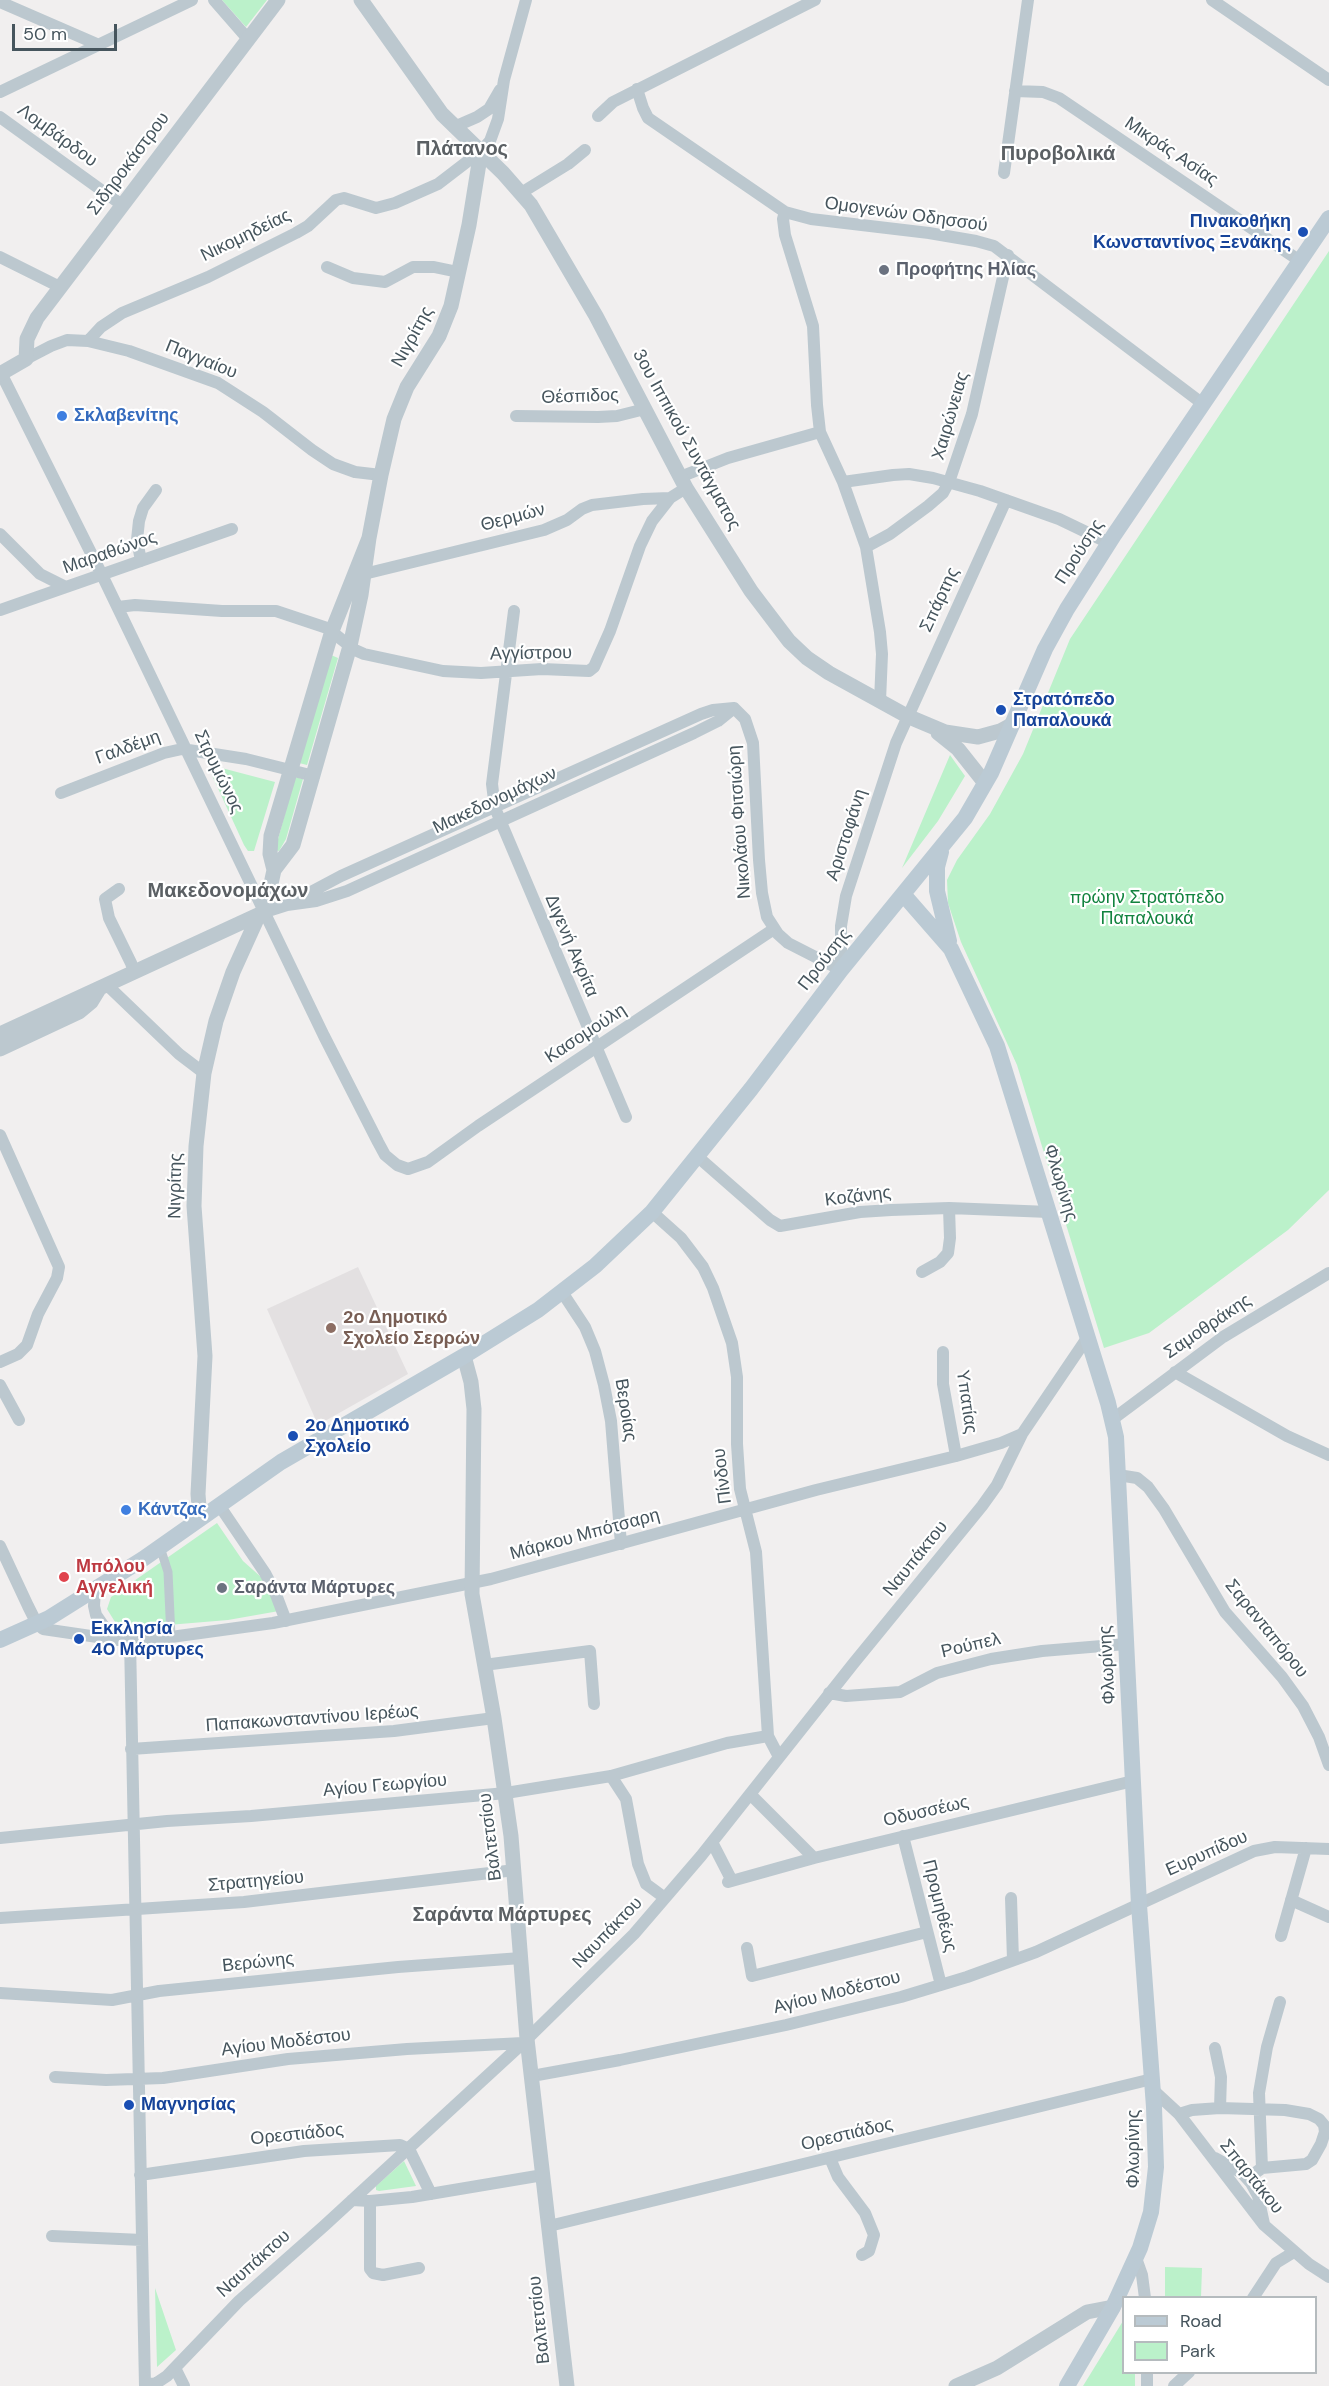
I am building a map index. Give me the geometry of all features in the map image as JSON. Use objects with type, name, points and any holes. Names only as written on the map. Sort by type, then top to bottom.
[{"type":"main road","name":"Προύσης","points":[[0,1640],[37,1624],[95,1589],[160,1547],[281,1462],[464,1356],[562,1293],[614,1249],[652,1212],[698,1157],[841,970],[965,818],[986,783],[1050,639],[1109,543],[1329,218]]},
{"type":"main road","name":"Φλωρίνης","points":[[944,846],[937,867],[937,891],[951,949],[1000,1055],[1113,1419],[1118,1474],[1140,1905],[1156,2137],[1155,2182],[1148,2226],[1136,2258],[1113,2307],[1067,2386]]},
{"type":"main road","name":"Φλωρίνης","points":[[903,894],[951,949]]},
{"type":"street","points":[[0,92],[192,0]]},
{"type":"street","points":[[214,0],[248,39]]},
{"type":"street","name":"Σιδηροκάστρου","points":[[26,359],[30,332],[60,287],[278,0]]},
{"type":"street","name":"3ου Ιππικού Συντάγματος","points":[[361,0],[431,100],[454,127],[521,193],[541,220],[572,273],[683,483],[751,591],[789,641],[818,666],[880,702],[928,726]]},
{"type":"street","points":[[481,152],[495,131],[504,80],[525,0]]},
{"type":"street","points":[[598,116],[606,106],[637,89],[813,0]]},
{"type":"street","points":[[1004,173],[1028,0]]},
{"type":"street","points":[[1212,0],[1329,80]]},
{"type":"street","points":[[0,3],[99,45]]},
{"type":"street","points":[[454,127],[489,109],[504,80]]},
{"type":"street","name":"Ομογενών Οδησσού","points":[[637,89],[648,118],[784,212],[811,219],[976,241],[994,246],[1203,404]]},
{"type":"street","name":"Μικράς Ασίας","points":[[1015,91],[1043,92],[1059,98],[1300,261]]},
{"type":"street","name":"Λομβάρδου","points":[[0,117],[122,205]]},
{"type":"street","points":[[521,193],[568,164],[585,150]]},
{"type":"street","name":"Νιγρίτης","points":[[274,870],[270,854],[271,836],[291,770],[364,574],[390,432],[414,374],[439,336],[451,306],[481,152]]},
{"type":"street","name":"Νικομηδείας","points":[[88,341],[101,327],[122,313],[208,277],[296,233],[308,226],[336,200],[344,198],[376,208],[392,205],[438,184],[481,152]]},
{"type":"street","points":[[784,212],[785,235],[813,326],[820,432],[843,482],[866,547],[880,632],[882,662],[880,702]]},
{"type":"street","name":"Χαιρώνειας","points":[[866,547],[890,534],[928,506],[943,493],[949,482],[972,414],[1008,255]]},
{"type":"street","points":[[0,257],[60,287]]},
{"type":"street","points":[[327,267],[353,278],[385,282],[413,267],[426,266],[458,272]]},
{"type":"street","name":"Παγγαίου","points":[[26,359],[59,342],[88,341],[129,351],[218,383],[263,412],[333,464],[355,472],[381,475]]},
{"type":"street","points":[[1,374],[26,359]]},
{"type":"street","name":"Στρυμώνος","points":[[1,374],[118,608],[262,913],[382,1150],[400,1167],[417,1167]]},
{"type":"street","name":"Θέσπιδος","points":[[516,416],[617,416],[645,409]]},
{"type":"street","name":"Αγγίστρου","points":[[118,608],[145,605],[228,611],[270,611],[302,619],[341,638],[368,656],[443,671],[481,673],[592,670],[610,631],[646,531],[683,483],[728,458],[820,432]]},
{"type":"street","points":[[843,482],[909,474],[949,482],[1059,519],[1109,543]]},
{"type":"street","points":[[141,561],[137,535],[139,521],[143,508],[156,490]]},
{"type":"street","name":"Θερμών","points":[[364,574],[544,530],[592,505],[670,498]]},
{"type":"street","name":"Σπάρτης","points":[[907,716],[1006,500]]},
{"type":"street","name":"Μαραθώνος","points":[[0,610],[232,529]]},
{"type":"street","points":[[0,534],[31,567],[66,587]]},
{"type":"street","name":"Νιγρίτης","points":[[204,1516],[198,1494],[205,1356],[194,1206],[196,1146],[204,1073],[225,992],[239,957],[262,913],[274,870],[293,845],[314,776],[341,638],[369,538]]},
{"type":"street","name":"Διγενή Ακρίτα","points":[[514,611],[492,784],[495,808],[626,1117]]},
{"type":"street","points":[[286,905],[341,876],[701,714],[734,708]]},
{"type":"street","name":"Μακεδονομάχων","points":[[0,1034],[262,913],[286,905],[316,901],[347,891],[694,733],[718,721],[734,708]]},
{"type":"street","name":"Νικολάου Φιτσιώρη","points":[[734,708],[745,719],[753,743],[762,893],[767,917],[783,939],[798,950],[841,970]]},
{"type":"street","name":"Αριστοφάνη","points":[[841,970],[841,926],[846,896],[907,716]]},
{"type":"street","points":[[928,726],[953,735],[978,737],[1000,731],[1013,724]]},
{"type":"street","points":[[928,726],[958,749],[986,783]]},
{"type":"street","name":"Γαλδέμη","points":[[61,792],[164,753],[186,749],[246,759],[314,776]]},
{"type":"street","points":[[119,889],[105,899],[109,918],[134,972]]},
{"type":"street","name":"Κασομούλη","points":[[417,1167],[596,1050],[774,929]]},
{"type":"street","points":[[103,987],[204,1073]]},
{"type":"street","name":"Μακεδονομάχων","points":[[0,1049],[79,1012],[103,987]]},
{"type":"street","points":[[0,1135],[59,1267],[57,1278],[38,1314],[32,1336],[26,1347],[18,1354],[0,1362]]},
{"type":"street","name":"Κοζάνης","points":[[698,1157],[777,1226],[860,1212],[949,1209],[1049,1212]]},
{"type":"street","points":[[922,1272],[940,1262],[948,1253],[949,1209]]},
{"type":"street","name":"Πίνδου","points":[[652,1212],[685,1243],[703,1267],[732,1342],[737,1377],[739,1478],[756,1552],[768,1736],[778,1757]]},
{"type":"street","name":"Σαμοθράκης","points":[[1113,1419],[1174,1372],[1256,1316],[1329,1273]]},
{"type":"street","name":"Βεροίας","points":[[562,1293],[588,1333],[604,1385],[611,1421],[621,1544]]},
{"type":"street","points":[[1022,1434],[1087,1338]]},
{"type":"street","name":"Υπατίας","points":[[943,1352],[943,1384],[956,1456]]},
{"type":"street","name":"Βαλτετσίου","points":[[464,1356],[471,1382],[474,1409],[471,1583],[506,1793],[515,1870],[525,2041],[532,2076],[567,2386]]},
{"type":"street","points":[[1174,1372],[1287,1436],[1329,1455]]},
{"type":"street","points":[[0,1385],[19,1420]]},
{"type":"street","name":"Μάρκου Μπότσαρη","points":[[37,1624],[44,1629],[124,1640],[171,1637],[286,1620],[471,1583],[745,1509],[993,1446],[1022,1434]]},
{"type":"street","name":"Ναυπάκτου","points":[[145,2384],[158,2383],[175,2368],[233,2306],[409,2149],[617,1952],[712,1842],[829,1693],[982,1506],[1002,1476],[1022,1434]]},
{"type":"street","name":"Σαρανταπόρου","points":[[1118,1474],[1137,1478],[1148,1487],[1164,1509],[1225,1612],[1300,1701],[1319,1737],[1329,1765]]},
{"type":"street","points":[[219,1505],[265,1573],[286,1620]]},
{"type":"street","points":[[0,1546],[37,1624]]},
{"type":"street","points":[[160,1547],[168,1572],[171,1637]]},
{"type":"street","points":[[95,1589],[96,1615],[107,1631],[124,1640],[131,1749],[145,2384]]},
{"type":"street","name":"Ρούπελ","points":[[829,1693],[846,1696],[900,1692],[937,1673],[991,1659],[1042,1651],[1126,1644]]},
{"type":"street","points":[[484,1665],[590,1651],[594,1704]]},
{"type":"street","name":"Παπακωνσταντίνου Ιερέως","points":[[131,1749],[394,1731],[494,1718]]},
{"type":"street","name":"Αγίου Γεωργίου","points":[[0,1838],[133,1824],[506,1793],[610,1776],[727,1743],[768,1736]]},
{"type":"street","points":[[610,1776],[626,1799],[638,1864],[646,1884],[665,1898]]},
{"type":"street","name":"Οδυσσέως","points":[[712,1842],[730,1881],[814,1858],[1133,1781]]},
{"type":"street","points":[[750,1794],[814,1858]]},
{"type":"street","name":"Προμηθέως","points":[[903,1836],[940,1985]]},
{"type":"street","name":"Ευρυπίδου","points":[[1140,1905],[1254,1851],[1275,1847],[1329,1849]]},
{"type":"street","points":[[1281,1936],[1306,1848]]},
{"type":"street","name":"Στρατηγείου","points":[[0,1918],[291,1897],[515,1870]]},
{"type":"street","points":[[1011,1898],[1012,1960]]},
{"type":"street","points":[[1291,1900],[1329,1917]]},
{"type":"street","name":"Αγίου Μοδέστου","points":[[532,2076],[620,2060],[873,2004],[940,1985],[1012,1960],[1140,1905]]},
{"type":"street","points":[[747,1948],[752,1976],[927,1932]]},
{"type":"street","name":"Βερώνης","points":[[0,1993],[103,2001],[398,1966],[521,1958]]},
{"type":"street","points":[[1262,2168],[1258,2097],[1265,2054],[1280,2002]]},
{"type":"street","name":"Αγίου Μοδέστου","points":[[55,2076],[138,2080],[288,2059],[525,2041]]},
{"type":"street","points":[[1215,2048],[1221,2077],[1220,2108]]},
{"type":"street","name":"Σπαρτάκου","points":[[1152,2085],[1179,2114],[1264,2225],[1294,2252],[1329,2277]]},
{"type":"street","name":"Ορεστιάδος","points":[[549,2226],[830,2158],[1152,2085]]},
{"type":"street","points":[[1179,2114],[1192,2109],[1259,2109],[1305,2113],[1319,2119],[1327,2126],[1322,2144],[1312,2160],[1306,2164],[1262,2168],[1248,2178]]},
{"type":"street","name":"Ορεστιάδος","points":[[140,2175],[318,2149],[391,2144],[409,2149]]},
{"type":"street","points":[[409,2149],[431,2194]]},
{"type":"street","points":[[1210,2156],[1248,2178],[1258,2196],[1264,2225]]},
{"type":"street","points":[[830,2158],[838,2177],[865,2213],[874,2235],[869,2251],[862,2255]]},
{"type":"street","points":[[352,2200],[370,2201],[431,2194],[543,2175]]},
{"type":"street","points":[[370,2201],[370,2269],[373,2273],[383,2275],[419,2268]]},
{"type":"street","points":[[52,2236],[142,2240]]},
{"type":"street","points":[[1254,2296],[1276,2263],[1294,2252]]},
{"type":"street","points":[[1136,2258],[1143,2275],[1145,2296]]},
{"type":"street","points":[[956,2386],[997,2368],[1087,2312],[1113,2307]]},
{"type":"street","points":[[175,2368],[184,2386]]},
{"type":"street","points":[[1174,2386],[1188,2374]]},
{"type":"shaded area","name":"2ο Δημοτικό Σχολείο Σερρών","points":[[358,1267],[408,1374],[318,1425],[267,1309]]},
{"type":"green space","points":[[222,0],[267,0],[246,27]]},
{"type":"green space","name":"πρώην Στρατόπεδο Παπαλουκά","points":[[1329,251],[1329,1190],[1288,1230],[1149,1333],[1104,1348],[1017,1065],[961,942],[948,903],[947,880],[957,860],[990,814],[1023,754],[1070,639]]},
{"type":"green space","points":[[331,655],[338,658],[307,765],[299,763]]},
{"type":"green space","points":[[950,755],[965,776],[938,821],[902,868]]},
{"type":"green space","points":[[214,766],[275,782],[254,851],[248,851],[244,845],[210,771]]},
{"type":"green space","points":[[295,777],[303,779],[286,839],[279,851],[275,850]]},
{"type":"green space","points":[[217,1523],[243,1561],[261,1577],[279,1611],[228,1620],[168,1625],[130,1626],[115,1622],[107,1609],[111,1597]]},
{"type":"green space","points":[[404,2161],[416,2186],[376,2190],[376,2186]]},
{"type":"green space","points":[[1165,2267],[1202,2268],[1201,2296],[1165,2296]]},
{"type":"green space","points":[[155,2288],[176,2350],[157,2367]]},
{"type":"green space","points":[[1122,2323],[1122,2374],[1135,2374],[1135,2386],[1083,2386]]},
{"type":"place","name":"Πινακοθήκη Κωνσταντίνος Ξενάκης","points":[[1303,232]]},
{"type":"place","name":"Προφήτης Ηλίας","points":[[884,270]]},
{"type":"place","name":"Σκλαβενίτης","points":[[62,416]]},
{"type":"place","name":"Στρατόπεδο Παπαλουκά","points":[[1001,710]]},
{"type":"place","name":"2ο Δημοτικό Σχολείο Σερρών","points":[[331,1328]]},
{"type":"place","name":"2ο Δημοτικό Σχολείο","points":[[293,1436]]},
{"type":"place","name":"Κάντζας","points":[[126,1510]]},
{"type":"place","name":"Μπόλου Αγγελική","points":[[64,1577]]},
{"type":"place","name":"Σαράντα Μάρτυρες","points":[[222,1588]]},
{"type":"place","name":"Εκκλησία 40 Μάρτυρες","points":[[79,1639]]},
{"type":"place","name":"Μαγνησίας","points":[[129,2105]]},
{"type":"district","name":"Πλάτανος","points":[[462,150]]},
{"type":"district","name":"Πυροβολικά","points":[[1058,155]]},
{"type":"district","name":"Μακεδονομάχων","points":[[228,892]]},
{"type":"district","name":"Σαράντα Μάρτυρες","points":[[502,1916]]}]
